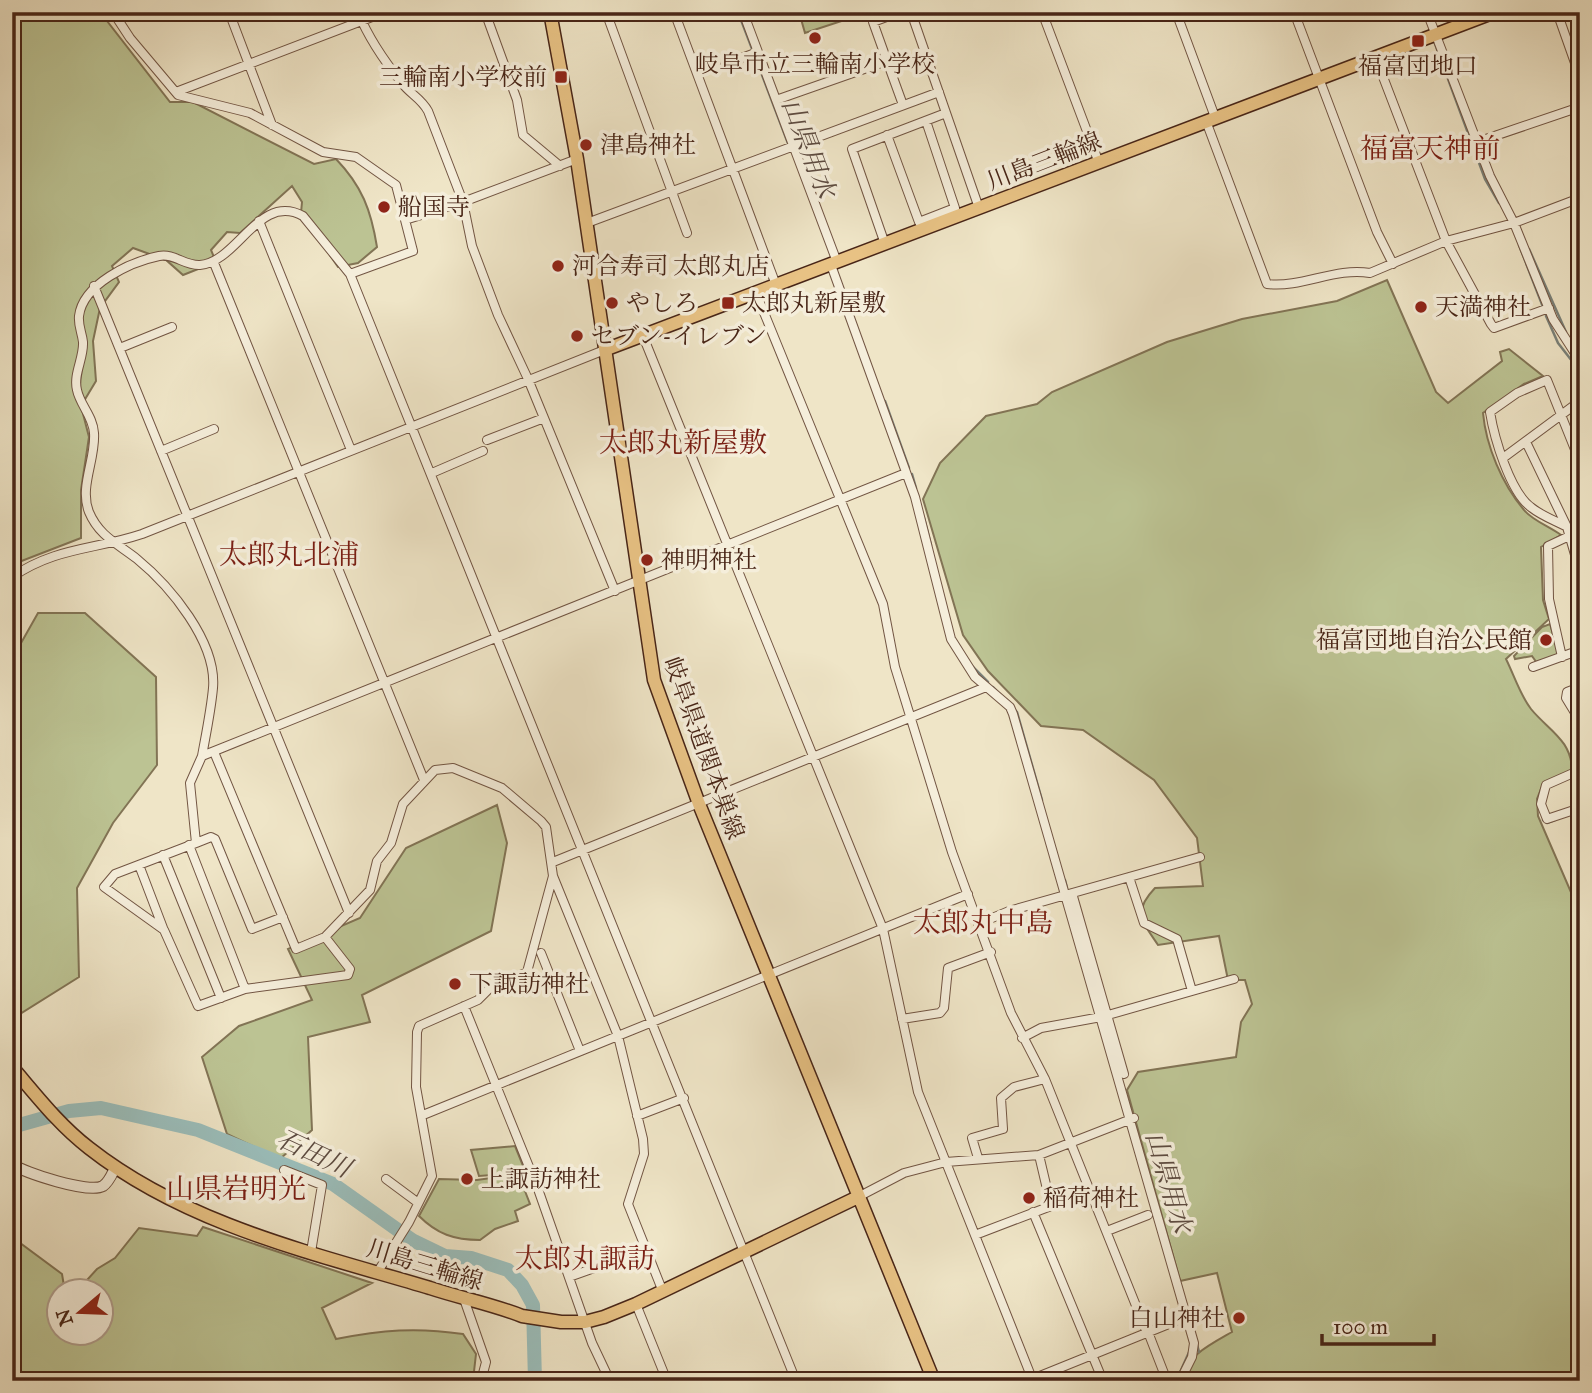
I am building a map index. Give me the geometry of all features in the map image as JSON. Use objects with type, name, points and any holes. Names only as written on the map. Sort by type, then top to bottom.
[{"type":"main road","name":"岐阜県道関本巣線","points":[[550,12],[577,159],[607,349],[637,582],[654,681],[699,804],[934,1381]]},
{"type":"main road","name":"川島三輪線","points":[[607,349],[1495,12]]},
{"type":"main road","name":"川島三輪線","points":[[12,1067],[60,1122],[115,1168],[195,1212],[377,1273],[522,1316],[544,1320],[585,1322],[636,1304],[858,1197]]},
{"type":"street","points":[[113,12],[130,38],[178,95],[250,113],[323,152],[356,157],[396,185],[413,251],[350,274]]},
{"type":"street","points":[[229,12],[272,124]]},
{"type":"street","points":[[358,12],[404,86],[423,101],[463,202],[472,246],[498,315],[528,379],[615,591]]},
{"type":"street","points":[[176,92],[385,12]]},
{"type":"street","points":[[485,12],[517,100],[523,135],[560,166]]},
{"type":"street","points":[[606,12],[687,233]]},
{"type":"street","points":[[674,12],[776,285]]},
{"type":"street","points":[[743,12],[906,473],[922,522],[945,625],[961,657],[986,687],[1010,707],[1013,715],[1069,894],[1186,1317],[1194,1350],[1180,1381]]},
{"type":"street","points":[[900,12],[873,22],[903,105]]},
{"type":"street","points":[[911,12],[979,208]]},
{"type":"street","points":[[1042,12],[1099,163]]},
{"type":"street","points":[[1176,12],[1267,284],[1289,286],[1357,270],[1370,273],[1446,241],[1514,223],[1580,198]]},
{"type":"street","points":[[1294,12],[1377,232],[1393,264]]},
{"type":"street","points":[[1427,12],[1477,142],[1549,308],[1561,335],[1580,361]]},
{"type":"street","points":[[1557,12],[1580,76]]},
{"type":"street","points":[[725,64],[758,52]]},
{"type":"street","points":[[1376,56],[1446,241],[1494,328],[1549,308]]},
{"type":"street","points":[[776,100],[887,61]]},
{"type":"street","points":[[587,223],[939,92]]},
{"type":"street","points":[[1477,142],[1580,107]]},
{"type":"street","points":[[885,244],[852,149],[946,113]]},
{"type":"street","points":[[887,135],[919,222],[955,208],[926,121]]},
{"type":"street","points":[[405,220],[463,202],[577,159]]},
{"type":"street","points":[[246,989],[192,844],[190,783],[202,756],[213,688],[211,667],[179,601],[143,564],[112,544],[88,510],[85,497],[94,433],[92,419],[76,388],[83,344],[79,315],[84,298],[94,286],[158,256],[172,257],[187,264],[214,262],[259,221],[286,211],[303,216],[350,274],[796,1381]]},
{"type":"street","points":[[259,221],[351,450]]},
{"type":"street","points":[[214,262],[424,780]]},
{"type":"street","points":[[94,286],[349,913]]},
{"type":"street","points":[[756,293],[883,604],[895,667],[952,852],[1022,1038],[1045,1080],[1167,1381]]},
{"type":"street","points":[[120,348],[172,327]]},
{"type":"street","points":[[643,336],[883,929],[911,1070],[1031,1380],[1186,1317]]},
{"type":"street","points":[[12,577],[51,555],[112,544],[607,349]]},
{"type":"street","points":[[1567,527],[1531,508],[1495,443],[1490,412],[1517,393],[1547,380],[1580,462]]},
{"type":"street","points":[[1503,458],[1580,401]]},
{"type":"street","points":[[487,440],[544,418]]},
{"type":"street","points":[[161,451],[214,429]]},
{"type":"street","points":[[1526,442],[1567,527],[1580,572]]},
{"type":"street","points":[[432,473],[483,451]]},
{"type":"street","points":[[202,756],[906,473]]},
{"type":"street","points":[[1562,657],[1549,599],[1548,546],[1580,531]]},
{"type":"street","points":[[1534,667],[1580,650]]},
{"type":"street","points":[[553,862],[986,687]]},
{"type":"street","points":[[1580,687],[1567,692],[1566,698],[1580,721]]},
{"type":"street","points":[[214,752],[296,949],[325,937],[370,890],[377,861],[391,843],[403,804],[424,780],[443,766],[502,788],[546,827],[553,876],[527,972],[489,989],[464,1006],[419,1026],[416,1087],[424,1115],[432,1176],[417,1202],[410,1222],[377,1273]]},
{"type":"street","points":[[1580,770],[1546,785],[1541,804],[1547,819],[1580,808]]},
{"type":"street","points":[[164,930],[104,887],[115,874],[211,837],[215,839],[252,929],[283,917]]},
{"type":"street","points":[[163,855],[221,998]]},
{"type":"street","points":[[980,923],[1009,911],[1200,857]]},
{"type":"street","points":[[139,865],[198,1006],[246,989],[348,975],[350,969],[325,937]]},
{"type":"street","points":[[553,876],[618,1036],[644,1154],[628,1205],[663,1292]]},
{"type":"street","points":[[1129,877],[1144,923],[1177,939],[1192,991]]},
{"type":"street","points":[[424,1115],[968,894]]},
{"type":"street","points":[[902,1019],[940,1013],[944,1008],[948,968],[991,952]]},
{"type":"street","points":[[541,953],[580,1051]]},
{"type":"street","points":[[1022,1038],[1041,1028],[1104,1016],[1234,979]]},
{"type":"street","points":[[464,1006],[610,1381]]},
{"type":"street","points":[[1104,1016],[1124,1074]]},
{"type":"street","points":[[978,1158],[972,1138],[1003,1129],[1001,1098],[1014,1087],[1045,1080]]},
{"type":"street","points":[[637,1116],[684,1098]]},
{"type":"street","points":[[858,1197],[904,1173],[946,1162],[1039,1155],[1132,1118]]},
{"type":"street","points":[[975,1235],[1051,1206],[1039,1155]]},
{"type":"street","points":[[14,1166],[91,1188],[106,1183],[115,1168]]},
{"type":"street","points":[[284,1170],[321,1185],[311,1252]]},
{"type":"street","points":[[386,1179],[417,1202]]},
{"type":"street","points":[[1033,1212],[1103,1381]]},
{"type":"street","points":[[1107,1231],[1148,1215]]},
{"type":"street","points":[[569,1277],[645,1250]]},
{"type":"street","points":[[464,1299],[486,1362],[481,1381]]},
{"type":"street","points":[[636,1304],[667,1381]]},
{"type":"green space","points":[[12,12],[100,12],[170,102],[193,102],[314,164],[336,159],[353,179],[364,199],[377,247],[358,263],[338,267],[301,213],[302,202],[292,186],[240,233],[227,232],[211,250],[216,262],[183,275],[166,260],[133,248],[112,266],[119,282],[100,308],[93,341],[96,381],[81,406],[89,437],[81,490],[81,538],[19,562],[12,549]]},
{"type":"green space","points":[[799,12],[869,12],[805,33]]},
{"type":"green space","points":[[1387,280],[1436,392],[1448,403],[1502,361],[1500,352],[1509,349],[1543,376],[1524,384],[1483,413],[1491,451],[1516,500],[1527,514],[1561,535],[1541,547],[1543,600],[1549,619],[1506,659],[1527,703],[1564,743],[1571,760],[1572,771],[1543,784],[1537,799],[1538,816],[1580,913],[1580,1381],[1179,1381],[1182,1372],[1193,1358],[1232,1332],[1217,1273],[1180,1281],[1127,1090],[1138,1072],[1236,1057],[1241,1022],[1252,1004],[1245,980],[1228,980],[1219,936],[1158,945],[1144,923],[1144,904],[1155,888],[1203,886],[1197,838],[1154,780],[1083,730],[1041,726],[988,671],[963,635],[923,499],[940,463],[986,416],[1037,404],[1052,392],[1167,342],[1242,319],[1337,301]]},
{"type":"green space","points":[[38,613],[85,613],[156,677],[157,765],[113,823],[77,888],[79,977],[12,1019],[12,659]]},
{"type":"green space","points":[[1550,624],[1559,655],[1537,663],[1532,656],[1515,659],[1514,656],[1542,627]]},
{"type":"green space","points":[[497,805],[507,843],[491,931],[362,995],[370,1022],[308,1037],[312,1130],[280,1159],[227,1134],[202,1057],[239,1026],[312,1000],[288,949],[360,918],[406,848]]},
{"type":"green space","points":[[515,1146],[528,1178],[523,1180],[505,1174],[479,1176],[471,1150]]},
{"type":"green space","points":[[505,1176],[521,1181],[530,1204],[515,1211],[518,1221],[495,1229],[480,1240],[446,1235],[419,1216],[439,1179],[477,1180]]},
{"type":"green space","points":[[203,1227],[372,1283],[322,1308],[336,1339],[399,1330],[463,1334],[476,1354],[473,1380],[12,1381],[12,1237],[62,1274],[63,1278],[46,1278],[46,1348],[116,1348],[116,1278],[89,1278],[97,1269],[115,1258],[139,1228],[197,1236]]},
{"type":"waterway","name":"山県用水","points":[[738,12],[789,146]]},
{"type":"waterway","name":"山県用水","points":[[1434,41],[1485,179],[1499,203]]},
{"type":"waterway","points":[[1519,245],[1543,307]]},
{"type":"waterway","name":"山県用水","points":[[1529,249],[1566,332]]},
{"type":"waterway","points":[[1546,316],[1558,343],[1572,361]]},
{"type":"waterway","name":"山県用水","points":[[1573,344],[1580,352]]},
{"type":"waterway","name":"山県用水","points":[[885,401],[909,468]]},
{"type":"waterway","name":"山県用水","points":[[912,474],[916,488]]},
{"type":"waterway","name":"山県用水","points":[[924,518],[931,545]]},
{"type":"waterway","name":"山県用水","points":[[972,666],[988,682]]},
{"type":"waterway","name":"山県用水","points":[[993,687],[1017,712],[1042,800]]},
{"type":"waterway","points":[[1543,820],[1547,823],[1555,820]]},
{"type":"waterway","name":"山県用水","points":[[1065,880],[1067,888]]},
{"type":"waterway","name":"石田川","points":[[12,1127],[69,1111],[101,1108],[198,1130],[333,1184],[412,1240],[445,1256],[471,1258],[508,1270],[522,1285],[533,1305],[535,1381]]},
{"type":"waterway","name":"山県用水","points":[[1189,1313],[1199,1352]]},
{"type":"waterway","name":"山県用水","points":[[1177,1379],[1190,1350]]},
{"type":"place","name":"岐阜市立三輪南小学校","points":[[815,38]]},
{"type":"place","name":"福富団地口","points":[[1418,41]]},
{"type":"place","name":"三輪南小学校前","points":[[561,77]]},
{"type":"place","name":"津島神社","points":[[586,145]]},
{"type":"place","name":"船国寺","points":[[384,207]]},
{"type":"place","name":"河合寿司 太郎丸店","points":[[558,266]]},
{"type":"place","name":"やしろ","points":[[612,303]]},
{"type":"place","name":"太郎丸新屋敷","points":[[728,303]]},
{"type":"place","name":"天満神社","points":[[1421,307]]},
{"type":"place","name":"セブン-イレブン","points":[[577,336]]},
{"type":"place","name":"神明神社","points":[[647,560]]},
{"type":"place","name":"福富団地自治公民館","points":[[1546,640]]},
{"type":"place","name":"下諏訪神社","points":[[455,984]]},
{"type":"place","name":"上諏訪神社","points":[[467,1179]]},
{"type":"place","name":"稲荷神社","points":[[1029,1198]]},
{"type":"place","name":"白山神社","points":[[1239,1318]]},
{"type":"district","name":"福富天神前","points":[[1430,148]]},
{"type":"district","name":"太郎丸新屋敷","points":[[683,442]]},
{"type":"district","name":"太郎丸北浦","points":[[289,554]]},
{"type":"district","name":"太郎丸中島","points":[[983,922]]},
{"type":"district","name":"山県岩明光","points":[[236,1188]]},
{"type":"district","name":"太郎丸諏訪","points":[[585,1258]]}]
